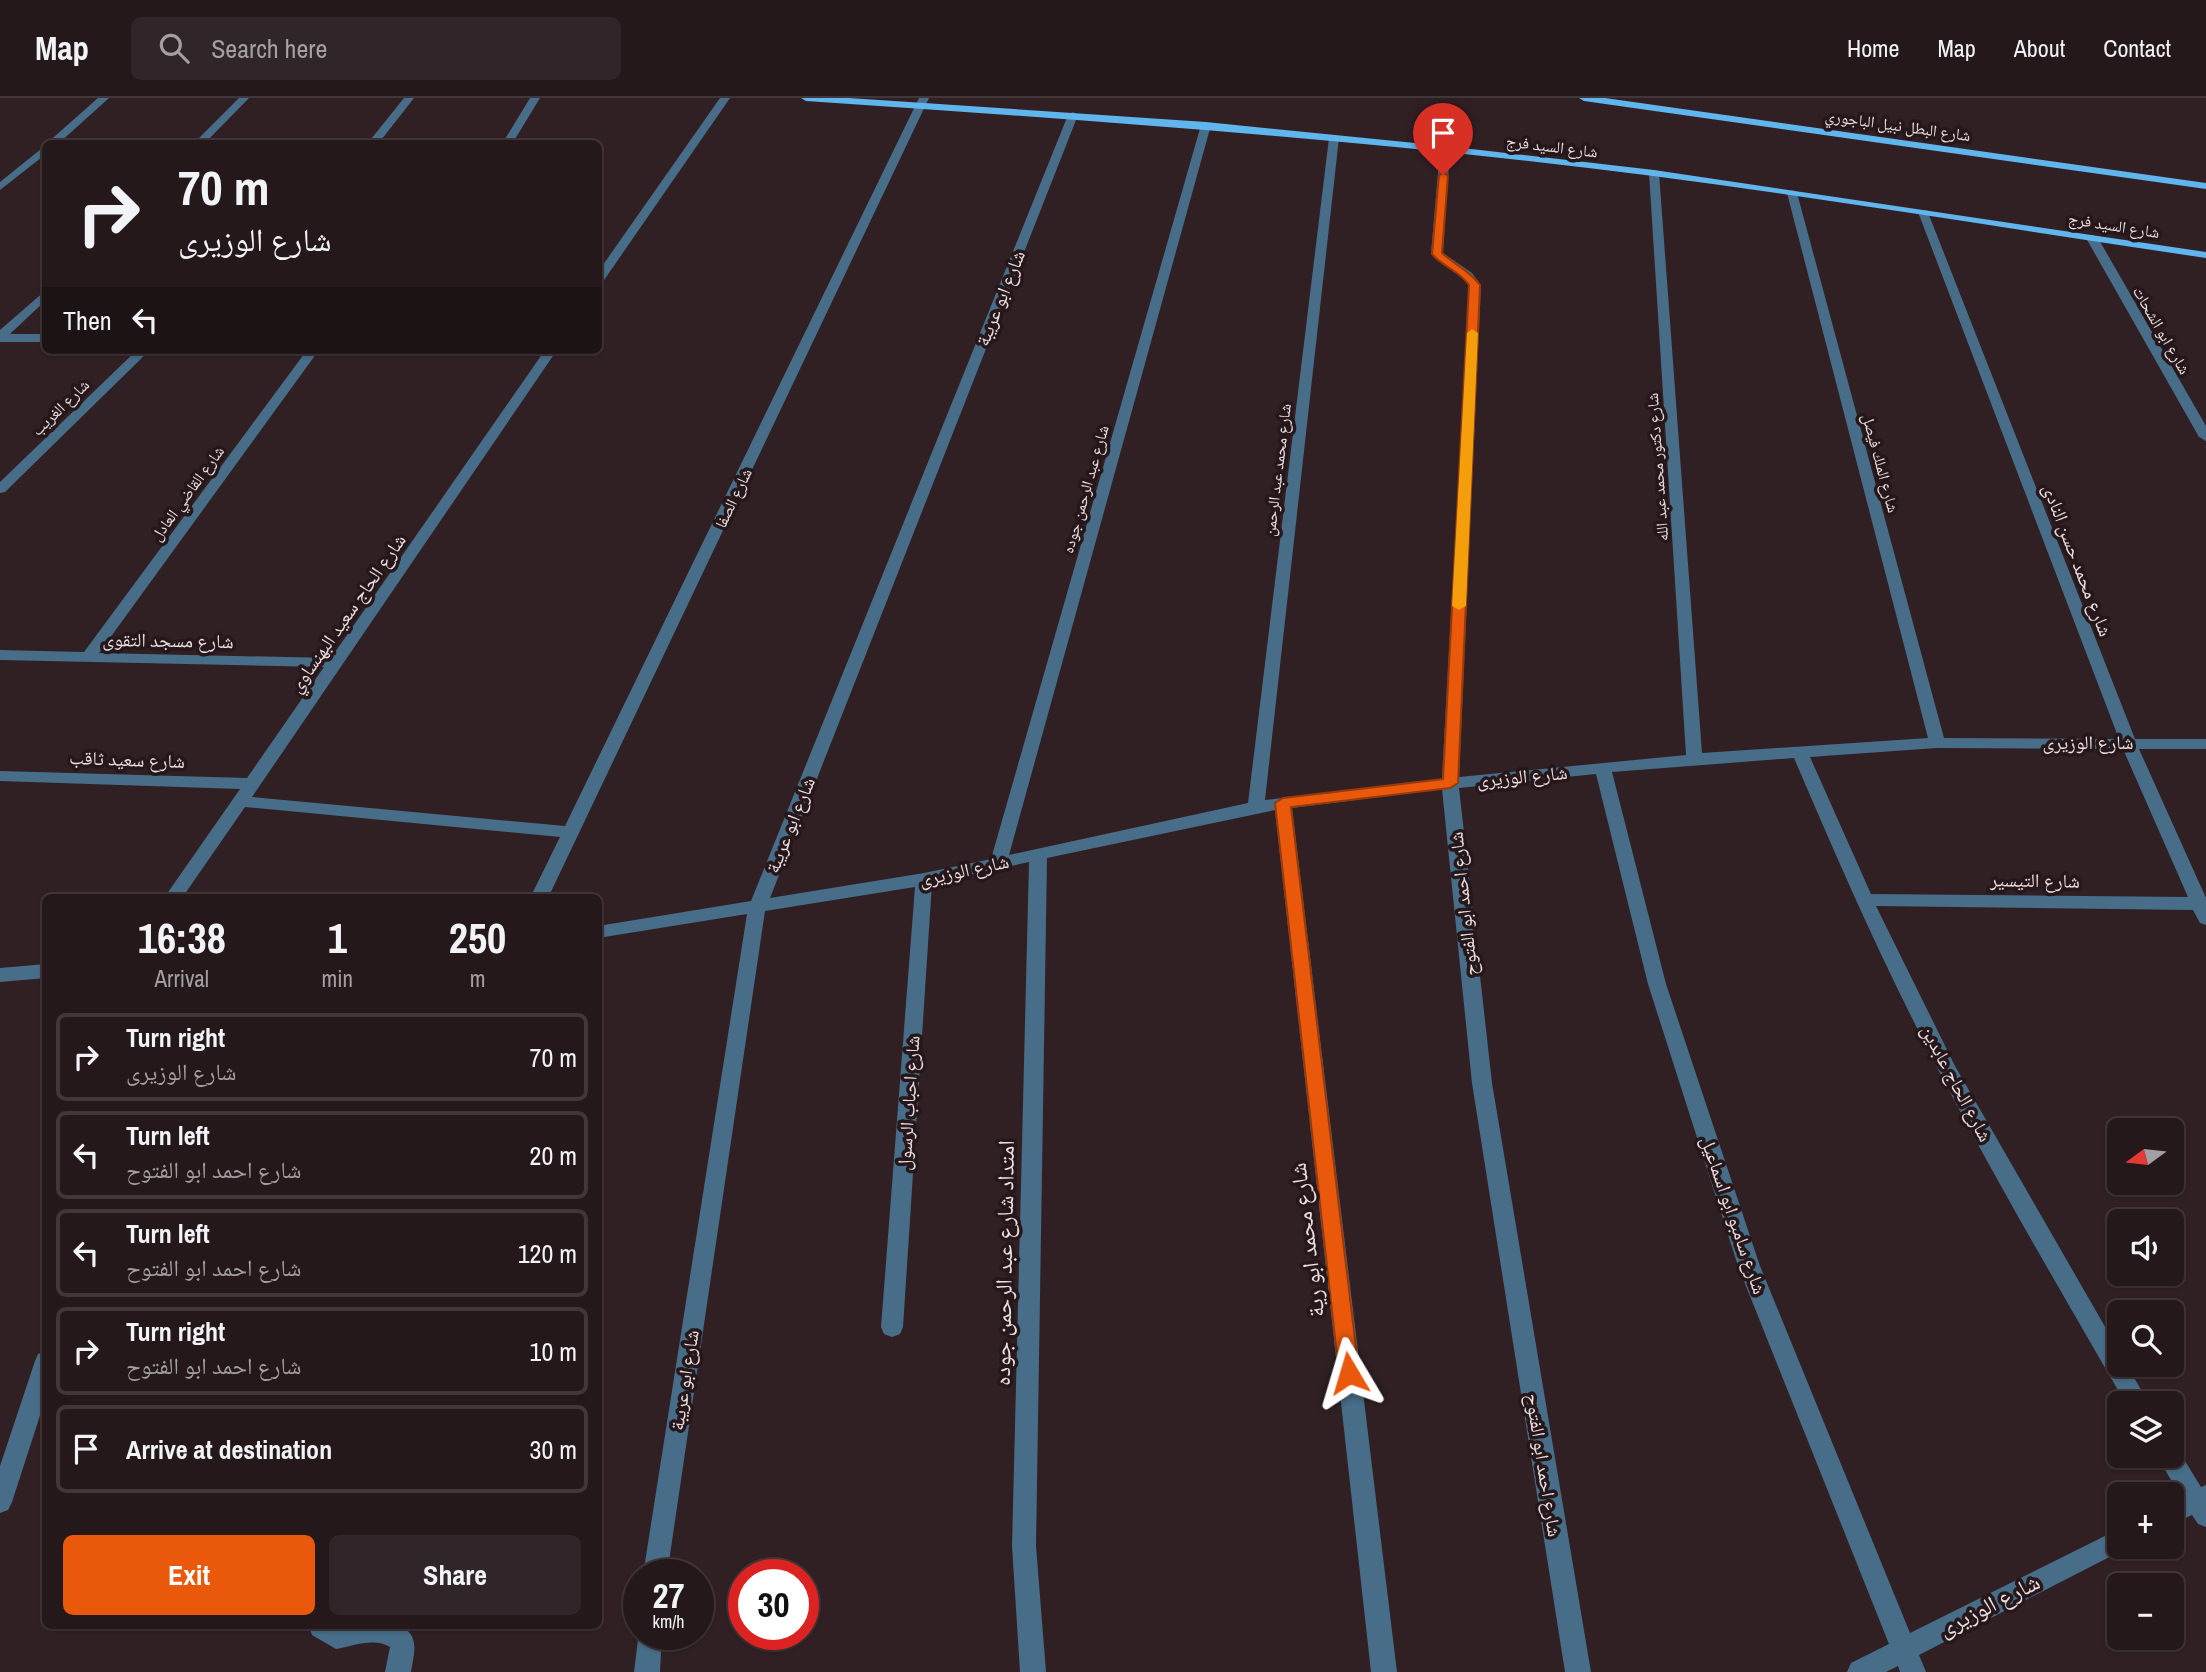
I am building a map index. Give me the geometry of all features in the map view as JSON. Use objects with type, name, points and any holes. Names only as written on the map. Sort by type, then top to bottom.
[{"type":"main road","name":"شارع السيد فرج","points":[[806,98],[923,102],[1206,125],[1446,149],[1654,173],[2206,255]]},
{"type":"main road","name":"شارع البطل نبيل الباجوري","points":[[1584,98],[1621,100],[2206,186]]},
{"type":"street","points":[[56,140],[104,98]]},
{"type":"street","points":[[202,140],[244,98]]},
{"type":"street","points":[[375,140],[409,98]]},
{"type":"street","points":[[509,140],[535,98]]},
{"type":"street","points":[[602,275],[724,98]]},
{"type":"street","name":"شارع الصفا","points":[[541,894],[923,102]]},
{"type":"street","name":"شارع ابو عريبة","points":[[657,1559],[757,908],[1073,115]]},
{"type":"street","name":"شارع عبد الرحمن جوده","points":[[998,863],[1206,125]]},
{"type":"street","name":"شارع محمد عبد الرحمن","points":[[1256,807],[1334,138]]},
{"type":"street","name":"شارع احمد ابو الفتوح","points":[[1446,149],[1437,254],[1449,265],[1467,274],[1475,285],[1450,783],[1482,1083],[1578,1672]]},
{"type":"street","points":[[0,187],[42,151]]},
{"type":"street","name":"شارع دكتور محمد عبد الله","points":[[1654,173],[1694,759]]},
{"type":"street","name":"شارع الملك فيصل","points":[[1792,193],[1937,743]]},
{"type":"street","name":"شارع محمد حسن النادى","points":[[1923,212],[2127,742],[2204,909]]},
{"type":"street","name":"شارع ابو الشحات","points":[[2092,238],[2206,438]]},
{"type":"street","points":[[0,337],[42,297]]},
{"type":"street","points":[[0,337],[42,338]]},
{"type":"street","name":"شارع الغريب","points":[[0,489],[140,354]]},
{"type":"street","name":"شارع القاضي العادل","points":[[88,657],[310,354]]},
{"type":"street","name":"شارع الحاج سعيد البهنساوي","points":[[176,894],[548,354]]},
{"type":"street","name":"شارع مسجد التقوى","points":[[0,655],[336,663]]},
{"type":"street","name":"شارع الوزيرى","points":[[602,931],[924,879],[1256,807],[1450,783],[1694,759],[1937,743],[2206,744]]},
{"type":"street","name":"شارع الحاج عابدين","points":[[1799,751],[1864,900],[1946,1066],[2130,1391]]},
{"type":"street","name":"شارع سامبو ابو اسماعيل","points":[[1603,768],[1657,984],[1749,1266],[1907,1661]]},
{"type":"street","name":"شارع سعيد ثاقب","points":[[0,776],[253,785]]},
{"type":"street","points":[[240,801],[573,832]]},
{"type":"street","name":"شارع محمد ابو رية","points":[[1283,803],[1384,1672]]},
{"type":"street","name":"امتداد شارع عبد الرحمن جوده","points":[[1033,1672],[1024,1546],[1038,855]]},
{"type":"street","name":"شارع احباب الرسول","points":[[892,1327],[924,879]]},
{"type":"street","name":"شارع التيسير","points":[[1864,900],[2204,909]]},
{"type":"street","points":[[0,975],[42,971]]},
{"type":"street","points":[[0,1502],[42,1373]]},
{"type":"street","points":[[2178,1468],[2203,1504],[2184,1510]]},
{"type":"street","name":"شارع الوزيرى","points":[[1860,1672],[1907,1661],[2107,1546]]},
{"type":"street","points":[[325,1629],[336,1637],[383,1630],[396,1633],[403,1643],[398,1672]]},
{"type":"street","points":[[647,1672],[649,1650]]},
{"type":"slow traffic","points":[[1459,606],[1472,333]]},
{"type":"route","points":[[1349,1373],[1283,803],[1450,783],[1475,285],[1467,274],[1449,265],[1437,254],[1443,175]]}]
